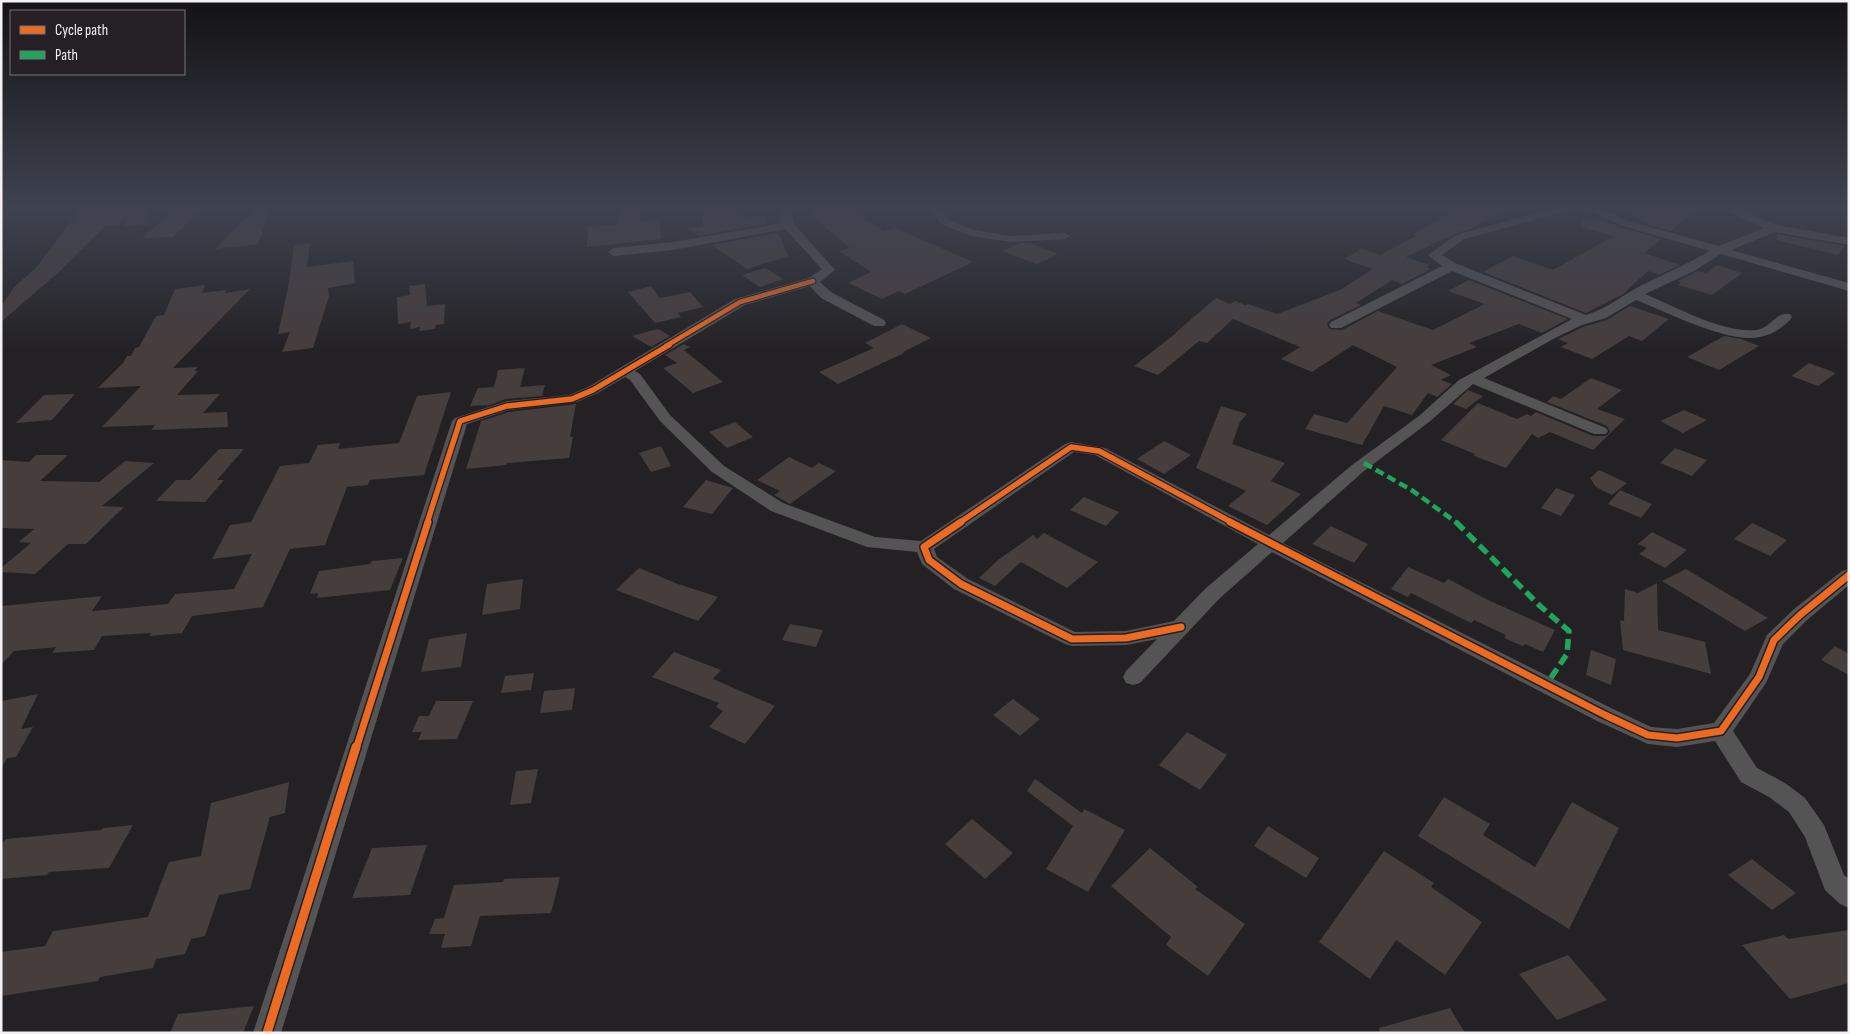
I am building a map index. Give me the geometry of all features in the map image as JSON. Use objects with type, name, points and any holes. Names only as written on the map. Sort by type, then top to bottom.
[{"type":"street","points":[[268,1033],[377,680],[460,421],[507,406],[572,399],[592,390],[740,302],[813,281],[829,270],[816,254]]},
{"type":"street","points":[[1434,254],[1451,266],[1586,320]]},
{"type":"street","points":[[1133,677],[1213,593],[1358,468],[1424,419],[1464,383],[1550,335],[1601,315],[1648,287],[1690,268],[1713,254]]},
{"type":"street","points":[[1735,254],[1849,287]]},
{"type":"street","points":[[1336,325],[1451,266]]},
{"type":"street","points":[[813,281],[826,295],[879,323]]},
{"type":"street","points":[[1636,295],[1704,322],[1732,330],[1757,334],[1771,330],[1786,316]]},
{"type":"street","points":[[625,370],[635,377],[665,418],[718,469],[777,507],[873,543],[924,547],[1072,447],[1099,451],[1271,544],[1648,735],[1677,738],[1721,731],[1759,677],[1774,640],[1849,575]]},
{"type":"street","points":[[1472,378],[1600,432]]},
{"type":"street","points":[[924,547],[929,560],[961,584],[1072,639],[1126,638],[1181,626]]},
{"type":"street","points":[[1721,731],[1749,775],[1778,790],[1797,806],[1815,832],[1834,882],[1849,896]]},
{"type":"building","points":[[46,254],[77,254],[1,322],[1,307],[14,287],[35,269]]},
{"type":"building","points":[[293,254],[309,254],[307,267],[353,261],[355,283],[328,288],[329,296],[313,348],[282,352],[290,332],[278,334]]},
{"type":"building","points":[[725,254],[787,254],[788,256],[747,269]]},
{"type":"building","points":[[844,254],[955,254],[973,262],[905,294],[899,291],[882,299],[848,283],[871,272]]},
{"type":"building","points":[[1011,254],[1057,254],[1037,264]]},
{"type":"building","points":[[1353,254],[1412,254],[1406,257],[1430,265],[1426,267],[1431,269],[1402,284],[1392,280],[1356,303],[1361,305],[1330,320],[1327,324],[1329,329],[1342,330],[1378,311],[1433,330],[1485,304],[1448,291],[1469,280],[1568,319],[1542,333],[1519,324],[1469,343],[1477,347],[1431,365],[1451,375],[1441,380],[1452,384],[1437,397],[1428,393],[1412,415],[1384,406],[1362,445],[1305,429],[1314,414],[1347,423],[1397,367],[1353,345],[1312,372],[1281,359],[1300,347],[1233,319],[1207,343],[1199,341],[1158,375],[1134,366],[1216,298],[1230,304],[1235,301],[1245,305],[1248,304],[1277,314],[1340,290],[1373,269],[1344,259]]},
{"type":"building","points":[[1581,254],[1648,254],[1680,265],[1659,275],[1648,271],[1623,294],[1586,313],[1483,272],[1513,256],[1553,270]]},
{"type":"building","points":[[1717,265],[1742,273],[1712,295],[1678,285],[1681,282],[1678,281],[1698,271],[1706,273]]},
{"type":"building","points":[[765,268],[783,279],[760,287],[742,275]]},
{"type":"building","points":[[425,284],[427,306],[445,304],[444,324],[436,325],[435,329],[419,331],[420,327],[410,329],[411,322],[398,324],[397,297],[410,295],[409,286]]},
{"type":"building","points":[[205,285],[202,293],[226,290],[225,293],[250,289],[173,368],[198,367],[194,371],[198,371],[177,395],[220,394],[203,413],[227,412],[228,427],[151,430],[155,425],[102,427],[141,386],[98,388],[123,363],[127,356],[131,356],[135,348],[139,347],[156,316],[164,315],[175,289]]},
{"type":"building","points":[[651,286],[660,298],[690,292],[703,307],[678,313],[681,317],[655,323],[628,292]]},
{"type":"building","points":[[1630,306],[1669,319],[1642,341],[1629,336],[1592,359],[1561,347],[1568,343],[1558,339],[1583,327],[1607,320]]},
{"type":"building","points":[[902,324],[931,338],[838,384],[819,372],[874,348],[865,343]]},
{"type":"building","points":[[658,329],[670,336],[651,347],[632,336]]},
{"type":"building","points":[[1724,336],[1741,339],[1759,346],[1719,370],[1687,357]]},
{"type":"building","points":[[684,344],[690,347],[684,350],[723,382],[693,393],[663,368],[677,363],[665,355]]},
{"type":"building","points":[[1809,363],[1836,373],[1818,386],[1791,376]]},
{"type":"building","points":[[525,368],[520,387],[545,385],[542,396],[506,399],[486,406],[470,406],[478,388],[494,387],[498,370]]},
{"type":"building","points":[[1591,378],[1622,390],[1597,409],[1625,419],[1593,450],[1550,432],[1538,438],[1532,434],[1506,468],[1474,456],[1475,454],[1441,440],[1478,403],[1517,419],[1527,414],[1531,416],[1536,412],[1593,436],[1606,436],[1610,432],[1607,426],[1547,402],[1553,396],[1561,399]]},
{"type":"building","points":[[1468,390],[1483,396],[1466,409],[1453,404]]},
{"type":"building","points":[[451,392],[424,475],[370,480],[368,485],[347,487],[325,545],[290,549],[263,607],[192,616],[182,633],[149,636],[151,633],[102,636],[94,650],[52,653],[56,647],[14,651],[1,665],[1,606],[102,596],[92,611],[168,604],[175,594],[234,589],[252,554],[212,559],[230,525],[251,522],[280,466],[309,463],[318,445],[340,443],[338,449],[399,443],[417,396]]},
{"type":"building","points":[[75,394],[52,420],[16,423],[44,395]]},
{"type":"building","points":[[576,404],[570,437],[573,437],[569,458],[507,463],[506,465],[466,469],[481,421],[509,412]]},
{"type":"building","points":[[1221,406],[1247,414],[1240,422],[1232,444],[1285,463],[1271,481],[1301,494],[1267,525],[1228,506],[1246,491],[1196,468]]},
{"type":"building","points":[[1684,410],[1707,420],[1683,433],[1660,421]]},
{"type":"building","points":[[735,422],[753,437],[727,448],[709,432]]},
{"type":"building","points":[[1164,441],[1191,455],[1164,474],[1137,459]]},
{"type":"building","points":[[661,446],[671,466],[651,472],[639,453]]},
{"type":"building","points":[[1675,448],[1707,460],[1692,476],[1660,463]]},
{"type":"building","points":[[219,449],[244,449],[217,480],[224,480],[205,502],[156,501],[176,480],[190,480]]},
{"type":"building","points":[[36,455],[68,455],[40,481],[99,482],[125,461],[154,463],[102,506],[124,507],[86,544],[68,544],[35,574],[1,572],[1,568],[31,543],[19,542],[34,529],[1,528],[1,460],[29,462]]},
{"type":"building","points":[[789,457],[812,468],[819,463],[836,471],[790,504],[774,495],[780,491],[757,480]]},
{"type":"building","points":[[1599,470],[1627,483],[1612,495],[1596,487],[1590,478]]},
{"type":"building","points":[[706,480],[733,488],[712,514],[683,507]]},
{"type":"building","points":[[1556,488],[1575,495],[1561,516],[1541,508]]},
{"type":"building","points":[[1620,490],[1652,504],[1641,518],[1608,504]]},
{"type":"building","points":[[1084,497],[1119,512],[1106,526],[1070,510]]},
{"type":"building","points":[[1752,523],[1787,540],[1770,556],[1734,539]]},
{"type":"building","points":[[1331,526],[1368,544],[1354,563],[1312,544]]},
{"type":"building","points":[[1652,532],[1687,550],[1665,568],[1639,554],[1647,548],[1638,544]]},
{"type":"building","points":[[1044,533],[1098,562],[1067,588],[1021,562],[995,586],[979,578],[998,560],[1033,535],[1037,539]]},
{"type":"building","points":[[403,558],[390,590],[317,598],[318,593],[310,594],[319,571],[370,564],[372,561]]},
{"type":"building","points":[[1408,567],[1444,583],[1448,579],[1490,601],[1555,630],[1543,652],[1504,638],[1506,635],[1474,620],[1471,623],[1411,593],[1408,597],[1391,589]]},
{"type":"building","points":[[639,568],[678,584],[718,597],[698,621],[616,590]]},
{"type":"building","points":[[1686,569],[1768,618],[1745,631],[1662,581]]},
{"type":"building","points":[[523,579],[520,609],[482,615],[487,584]]},
{"type":"building","points":[[1657,583],[1658,630],[1705,642],[1711,674],[1623,650],[1620,620],[1624,621],[1625,589],[1638,593]]},
{"type":"building","points":[[790,624],[823,630],[816,647],[782,640]]},
{"type":"building","points":[[467,633],[461,667],[421,672],[429,639]]},
{"type":"building","points":[[1835,646],[1849,654],[1849,675],[1821,660]]},
{"type":"building","points":[[1591,650],[1616,659],[1611,685],[1586,675]]},
{"type":"building","points":[[674,652],[721,670],[713,679],[775,706],[745,744],[709,727],[723,711],[716,707],[719,703],[652,677]]},
{"type":"building","points":[[534,673],[531,690],[501,693],[505,676]]},
{"type":"building","points":[[575,688],[572,710],[540,713],[544,691]]},
{"type":"building","points":[[38,694],[21,729],[33,727],[16,757],[7,758],[1,769],[1,701]]},
{"type":"building","points":[[1013,699],[1040,719],[1020,736],[993,715]]},
{"type":"building","points":[[436,701],[473,701],[457,739],[418,740],[422,732],[412,732],[419,716],[429,716]]},
{"type":"building","points":[[1187,732],[1227,755],[1200,790],[1159,765]]},
{"type":"building","points":[[538,769],[531,803],[510,805],[516,771]]},
{"type":"building","points":[[1035,779],[1082,813],[1084,809],[1125,830],[1088,892],[1046,869],[1073,826],[1027,791]]},
{"type":"building","points":[[289,782],[285,813],[270,817],[250,889],[219,895],[205,936],[191,939],[185,954],[156,959],[153,968],[100,977],[98,981],[1,996],[1,952],[45,946],[53,931],[148,917],[169,862],[201,856],[211,803]]},
{"type":"building","points":[[1444,797],[1490,824],[1483,835],[1535,867],[1572,802],[1619,828],[1569,929],[1418,836]]},
{"type":"building","points":[[972,819],[1013,853],[985,879],[945,844]]},
{"type":"building","points":[[133,825],[109,868],[49,872],[47,875],[1,879],[1,845],[6,839]]},
{"type":"building","points":[[1268,826],[1319,858],[1306,878],[1254,846]]},
{"type":"building","points":[[427,845],[410,895],[352,898],[372,848]]},
{"type":"building","points":[[1150,848],[1198,887],[1195,889],[1245,924],[1208,976],[1166,945],[1171,937],[1111,886]]},
{"type":"building","points":[[1384,851],[1434,883],[1431,887],[1482,922],[1445,975],[1396,940],[1370,979],[1319,942]]},
{"type":"building","points":[[1752,859],[1796,893],[1772,910],[1728,875]]},
{"type":"building","points":[[560,877],[551,913],[480,916],[471,946],[441,948],[445,934],[429,934],[435,919],[444,918],[454,885],[503,882],[504,879]]},
{"type":"building","points":[[1849,930],[1849,983],[1790,999],[1742,945],[1784,935],[1788,939]]},
{"type":"building","points":[[1568,955],[1607,1000],[1557,1020],[1519,974]]},
{"type":"building","points":[[254,1006],[243,1033],[170,1033],[178,1014]]},
{"type":"building","points":[[1450,1008],[1465,1033],[1380,1033],[1379,1028]]},
{"type":"marked path","points":[[1364,463],[1413,491],[1455,521],[1540,606],[1569,631],[1567,654],[1546,685]]},
{"type":"cycle path","points":[[267,1033],[460,421],[507,406],[572,399],[593,390],[740,302],[813,281]]},
{"type":"cycle path","points":[[1181,627],[1126,638],[1072,639],[961,584],[929,560],[924,547],[1071,447],[1099,451],[1271,544],[1605,715],[1648,735],[1677,738],[1721,731],[1759,677],[1774,640],[1800,615],[1849,575]]}]
